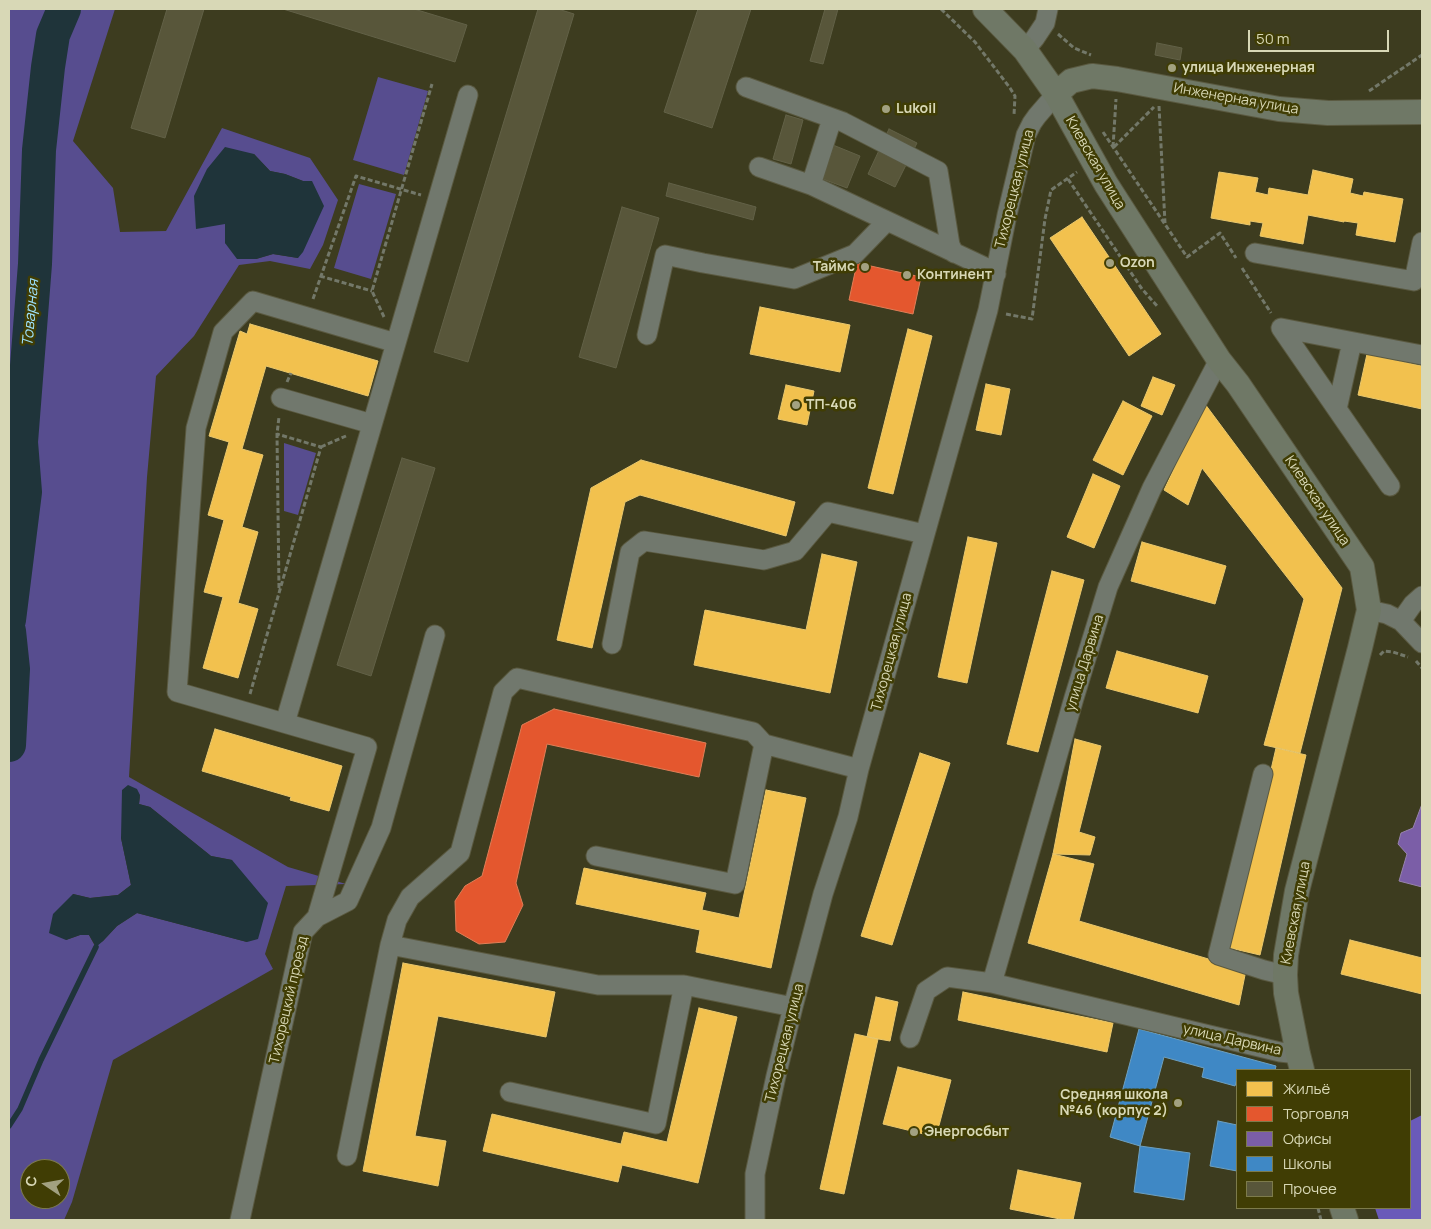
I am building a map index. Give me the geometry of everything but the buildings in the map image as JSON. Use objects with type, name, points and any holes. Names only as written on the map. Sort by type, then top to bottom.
[{"type":"main road","name":"Киевская улица","points":[[984,9],[1025,50],[1056,94],[1106,184],[1219,360],[1238,384],[1362,568],[1369,610],[1297,892],[1286,955],[1286,993],[1300,1062]]},
{"type":"main road","name":"Инженерная улица","points":[[1056,94],[1071,80],[1092,76],[1279,109],[1328,113],[1422,112]]},
{"type":"street","points":[[1025,50],[1045,23],[1048,9]]},
{"type":"street","points":[[746,87],[843,122],[938,171],[950,245],[954,252]]},
{"type":"street","name":"Тихорецкая улица","points":[[755,1220],[755,1174],[793,1007],[824,894],[848,817],[859,769],[988,310],[1026,134],[1037,116],[1056,94]]},
{"type":"street","points":[[285,723],[468,95]]},
{"type":"street","points":[[811,185],[832,119]]},
{"type":"street","points":[[760,167],[811,185],[954,252],[996,274]]},
{"type":"street","points":[[646,335],[665,255],[794,278],[855,254],[887,221]]},
{"type":"street","points":[[1255,253],[1414,281],[1422,242]]},
{"type":"street","points":[[318,917],[367,747],[177,692],[196,428],[223,332],[253,301],[396,342]]},
{"type":"street","points":[[1281,328],[1422,356]]},
{"type":"street","points":[[1281,328],[1390,486]]},
{"type":"street","points":[[1337,409],[1352,342]]},
{"type":"street","name":"улица Дарвина","points":[[992,983],[1108,587],[1152,488],[1219,360]]},
{"type":"street","points":[[281,398],[372,424]]},
{"type":"street","points":[[612,644],[630,552],[644,541],[764,560],[796,551],[828,512],[924,534]]},
{"type":"street","points":[[1401,620],[1413,604],[1422,596]]},
{"type":"street","points":[[1369,610],[1388,614],[1401,620],[1422,643]]},
{"type":"street","name":"Тихорецкий проезд","points":[[240,1220],[303,932],[318,917],[348,901],[381,828],[435,634]]},
{"type":"street","points":[[347,1156],[397,920],[410,897],[460,853],[503,692],[517,678],[752,732],[764,744],[859,769]]},
{"type":"street","points":[[596,856],[734,884],[764,744]]},
{"type":"street","points":[[1263,774],[1218,955],[1285,975]]},
{"type":"street","points":[[390,946],[598,985],[684,985],[793,1007]]},
{"type":"street","name":"улица Дарвина","points":[[910,1038],[926,991],[947,978],[992,983],[1280,1052],[1300,1062]]},
{"type":"street","points":[[510,1092],[656,1124],[684,985]]},
{"type":"path","points":[[941,9],[975,42],[1015,96],[1014,124]]},
{"type":"path","points":[[1368,91],[1422,55]]},
{"type":"path","points":[[320,276],[372,291],[432,84]]},
{"type":"path","points":[[1114,147],[1116,94]]},
{"type":"path","points":[[988,310],[1032,319],[1051,190],[1114,147],[1159,102],[1165,224]]},
{"type":"path","points":[[1103,132],[1187,257],[1220,233],[1281,328]]},
{"type":"path","points":[[307,317],[356,176],[437,200]]},
{"type":"path","points":[[1068,179],[1142,288],[1160,310]]},
{"type":"path","points":[[279,593],[277,434],[281,398],[290,373]]},
{"type":"path","points":[[245,711],[321,447],[277,434]]},
{"type":"path","points":[[1378,658],[1384,651],[1393,652],[1417,661],[1422,668]]},
{"type":"shaded area","points":[[9,9],[115,9],[73,141],[113,188],[120,232],[166,231],[222,128],[310,158],[338,200],[323,245],[310,269],[270,261],[239,265],[194,336],[156,376],[147,477],[129,777],[288,867],[346,884],[286,886],[265,954],[273,969],[113,1060],[70,1206],[70,1159],[20,1159],[20,1209],[69,1209],[64,1220],[9,1220]],"holes":[[[254,154],[270,171],[303,181],[298,258],[273,254],[256,259],[225,243],[225,224]],[[140,795],[139,804],[150,807],[211,856],[232,860],[247,942],[137,913],[117,926],[103,941],[95,946],[89,935],[80,935],[66,940],[73,894],[90,898],[118,895],[131,885],[121,838]]]},
{"type":"shaded area","points":[[378,77],[428,91],[404,175],[353,160]]},
{"type":"shaded area","points":[[359,184],[396,194],[371,279],[334,268]]},
{"type":"shaded area","points":[[284,443],[316,453],[298,515],[284,511]]},
{"type":"shaded area","points":[[1422,1115],[1422,1220],[1379,1220],[1375,1209],[1411,1209],[1411,1120]]},
{"type":"water","points":[[225,147],[254,154],[270,171],[303,181],[312,181],[324,206],[303,252],[298,258],[273,254],[256,259],[237,259],[225,243],[225,224],[196,229],[194,196],[207,169]]},
{"type":"water","points":[[128,785],[137,789],[140,795],[139,804],[150,807],[211,856],[232,860],[268,903],[258,939],[247,942],[137,913],[117,926],[96,947],[89,935],[80,935],[66,940],[49,933],[53,914],[73,894],[90,898],[118,895],[131,885],[121,838],[122,790]]},
{"type":"waterway","name":"Товарная","points":[[9,620],[25,492],[21,442],[35,264],[39,150],[53,35],[64,9]]},
{"type":"waterway","name":"Товарная","points":[[9,631],[13,669],[9,745]]},
{"type":"waterway","points":[[9,1126],[20,1109],[41,1060],[96,947]]},
{"type":"place","name":"улица Инженерная","points":[[1172,68]]},
{"type":"place","name":"Lukoil","points":[[886,109]]},
{"type":"place","name":"Ozon","points":[[1110,263]]},
{"type":"place","name":"Таймс","points":[[865,267]]},
{"type":"place","name":"Континент","points":[[907,275]]},
{"type":"place","name":"ТП-406","points":[[796,405]]},
{"type":"place","name":"Средняя школа №46 (корпус 2)","points":[[1178,1103]]},
{"type":"place","name":"Энергосбыт","points":[[914,1132]]}]
